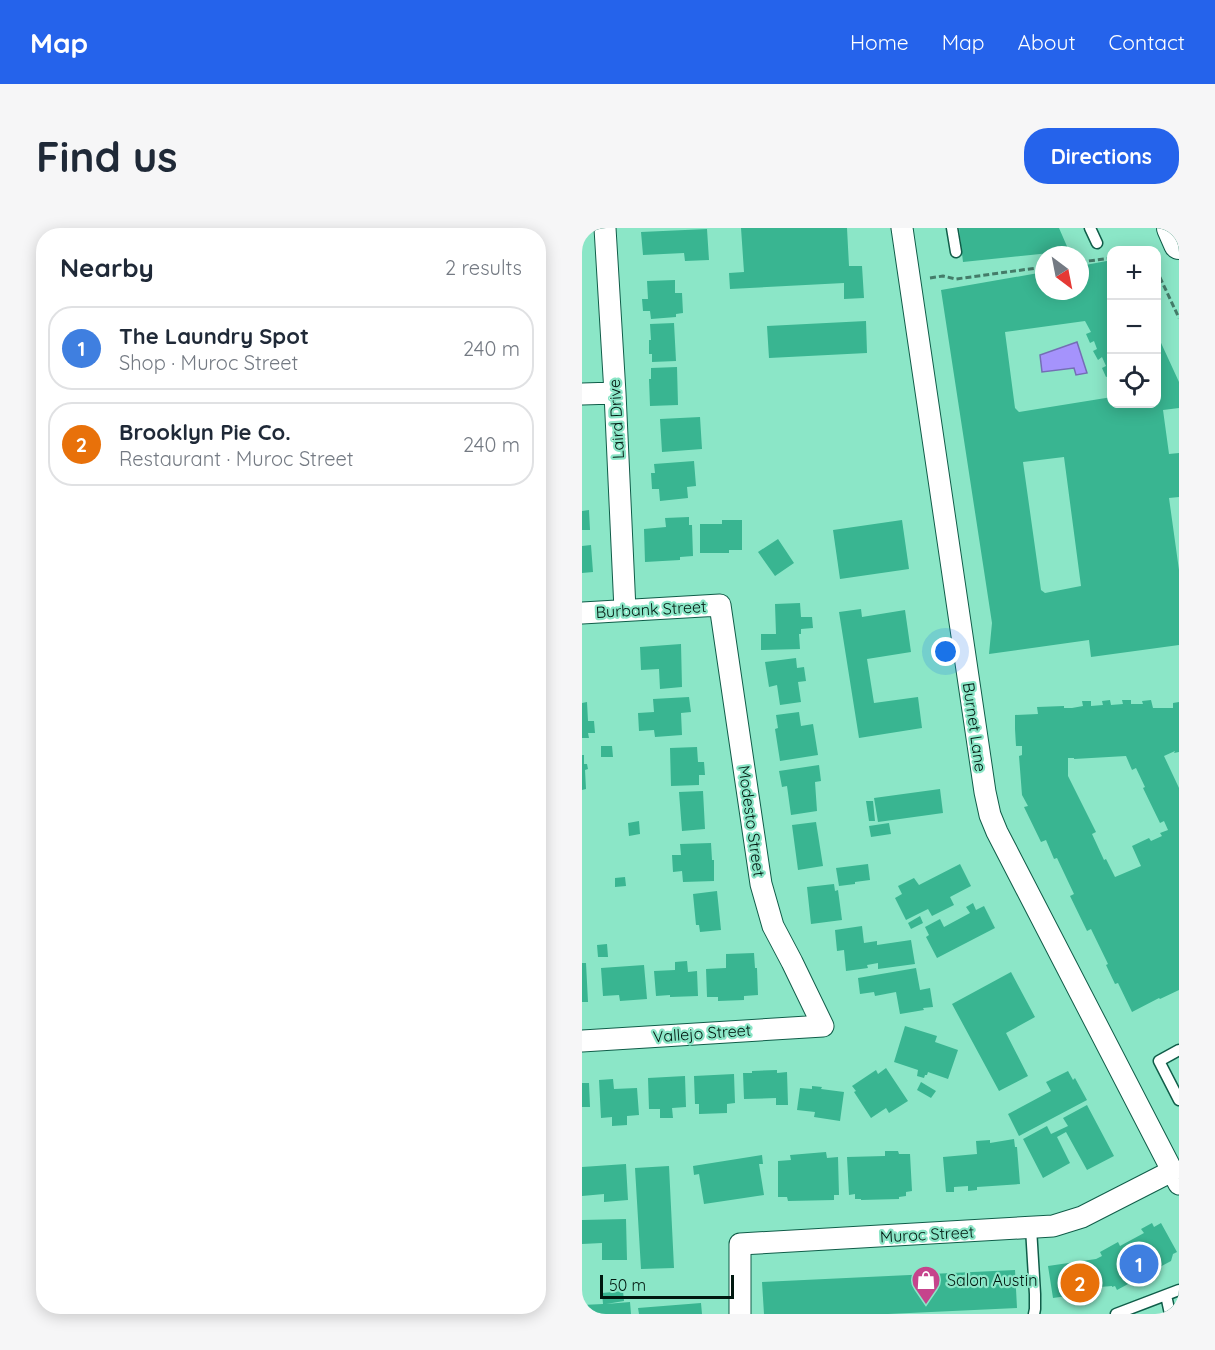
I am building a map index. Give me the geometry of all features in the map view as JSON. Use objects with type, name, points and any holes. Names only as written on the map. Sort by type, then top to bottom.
[{"type":"main road","points":[[1172,228],[1179,244]]},
{"type":"street","name":"Laird Drive","points":[[605,228],[626,610]]},
{"type":"street","name":"Burnet Lane","points":[[902,228],[990,816],[1175,1178]]},
{"type":"street","points":[[582,394],[615,393]]},
{"type":"street","name":"Burbank Street","points":[[582,613],[720,605]]},
{"type":"street","name":"Modesto Street","points":[[720,605],[761,884],[773,926],[823,1026]]},
{"type":"street","name":"Vallejo Street","points":[[582,1041],[823,1026]]},
{"type":"street","name":"Muroc Street","points":[[740,1314],[740,1244],[1053,1226],[1082,1218],[1175,1178]]},
{"type":"lane","points":[[952,228],[956,252]]},
{"type":"lane","points":[[1090,228],[1096,243]]},
{"type":"lane","points":[[1179,1050],[1159,1061],[1179,1100]]},
{"type":"lane","points":[[1031,1228],[1034,1314]]},
{"type":"lane","points":[[1116,1314],[1179,1290]]},
{"type":"lane","points":[[1166,1295],[1170,1314]]},
{"type":"path","points":[[1089,261],[1107,259]]},
{"type":"path","points":[[930,278],[943,276],[956,279],[1035,268]]},
{"type":"path","points":[[1161,280],[1179,318]]},
{"type":"shaded area","points":[[1077,342],[1087,373],[1076,375],[1074,368],[1042,372],[1040,355]]},
{"type":"building","points":[[741,228],[847,228],[849,266],[862,266],[864,298],[844,299],[844,283],[730,289],[729,273],[744,272]]},
{"type":"building","points":[[959,228],[1059,228],[1067,246],[1035,246],[1035,255],[963,262]]},
{"type":"building","points":[[707,229],[709,260],[685,261],[684,253],[643,255],[641,232]]},
{"type":"building","points":[[1107,261],[1107,377],[1102,368],[1106,366],[1102,357],[1098,360],[1093,351],[1097,349],[1094,341],[1090,343],[1086,334],[1091,332],[1085,321],[1005,332],[1015,408],[1019,412],[1107,398],[1107,408],[1161,408],[1161,343],[1179,382],[1179,408],[1163,410],[1169,454],[1179,453],[1179,497],[1169,498],[1179,570],[1179,645],[1091,657],[1089,640],[989,654],[992,623],[941,290],[1035,274],[1035,300],[1089,300],[1089,264]],"holes":[[[1064,457],[1081,586],[1045,593],[1041,590],[1023,462]]]},
{"type":"building","points":[[675,280],[675,293],[682,293],[683,313],[676,314],[676,317],[651,319],[650,311],[643,311],[642,299],[648,299],[647,281]]},
{"type":"building","points":[[866,321],[867,353],[769,358],[767,326]]},
{"type":"building","points":[[674,323],[676,361],[652,362],[652,354],[649,354],[650,324]]},
{"type":"building","points":[[677,367],[678,405],[650,406],[651,368]]},
{"type":"building","points":[[700,417],[702,449],[662,452],[660,419]]},
{"type":"building","points":[[694,461],[696,486],[687,487],[688,498],[660,501],[659,489],[652,489],[651,473],[655,473],[654,464]]},
{"type":"building","points":[[589,510],[590,530],[582,530],[582,511]]},
{"type":"building","points":[[689,517],[689,525],[692,525],[693,556],[680,557],[680,560],[645,562],[644,529],[666,527],[665,518]]},
{"type":"building","points":[[722,520],[742,520],[742,550],[729,550],[729,553],[700,553],[700,524],[722,524]]},
{"type":"building","points":[[902,520],[909,569],[840,579],[833,530]]},
{"type":"building","points":[[778,539],[794,563],[775,576],[758,552]]},
{"type":"building","points":[[591,545],[593,572],[582,573],[582,546]]},
{"type":"building","points":[[800,603],[801,617],[812,617],[813,628],[801,629],[800,649],[761,650],[761,634],[776,634],[775,604]]},
{"type":"building","points":[[861,609],[862,617],[905,610],[911,652],[867,659],[874,703],[918,697],[922,728],[859,738],[839,612]]},
{"type":"building","points":[[681,644],[682,687],[660,689],[659,669],[641,670],[640,647]]},
{"type":"building","points":[[796,658],[797,668],[804,667],[806,681],[798,682],[801,702],[780,705],[777,685],[769,687],[765,662]]},
{"type":"building","points":[[689,697],[691,712],[681,713],[682,735],[655,737],[654,730],[639,731],[638,713],[654,712],[653,699]]},
{"type":"building","points":[[1110,700],[1111,705],[1123,704],[1122,700],[1131,700],[1131,704],[1143,704],[1142,701],[1151,700],[1153,708],[1173,708],[1173,703],[1179,702],[1179,752],[1174,753],[1175,751],[1164,756],[1179,788],[1179,990],[1132,1012],[1118,983],[1115,984],[1091,929],[1087,931],[1070,896],[1074,894],[1057,858],[1054,859],[1046,840],[1041,842],[1024,807],[1028,806],[1022,795],[1019,756],[1022,755],[1022,746],[1016,746],[1015,715],[1038,714],[1037,707],[1072,708],[1083,706],[1082,701],[1091,701],[1091,706],[1103,705],[1102,701]],"holes":[[[1126,756],[1132,770],[1136,768],[1160,823],[1164,821],[1168,830],[1160,833],[1162,836],[1151,841],[1149,838],[1132,846],[1141,866],[1115,877],[1106,859],[1104,860],[1092,834],[1096,832],[1068,776],[1068,758]]]},
{"type":"building","points":[[587,702],[588,721],[594,721],[595,733],[588,733],[589,738],[582,738],[582,703]]},
{"type":"building","points":[[799,712],[801,726],[813,724],[818,755],[780,761],[775,729],[778,728],[776,715]]},
{"type":"building","points":[[601,746],[612,746],[613,757],[601,757]]},
{"type":"building","points":[[697,747],[698,762],[704,762],[705,775],[699,775],[699,785],[671,786],[670,748]]},
{"type":"building","points":[[582,755],[584,755],[584,764],[587,764],[588,769],[585,770],[586,789],[582,790]]},
{"type":"building","points":[[819,765],[821,781],[815,782],[817,811],[791,815],[787,786],[782,787],[779,771]]},
{"type":"building","points":[[940,789],[943,813],[878,822],[874,798]]},
{"type":"building","points":[[703,791],[705,829],[682,831],[679,792]]},
{"type":"building","points":[[866,801],[873,801],[875,821],[869,821]]},
{"type":"building","points":[[639,821],[640,834],[629,836],[628,823]]},
{"type":"building","points":[[816,822],[823,866],[798,870],[792,825]]},
{"type":"building","points":[[889,823],[891,834],[871,837],[869,826]]},
{"type":"building","points":[[711,843],[714,881],[683,882],[682,871],[673,872],[672,855],[681,855],[680,844]]},
{"type":"building","points":[[868,864],[870,880],[839,886],[836,868]]},
{"type":"building","points":[[960,864],[971,886],[950,897],[954,905],[932,916],[928,909],[906,920],[895,898],[902,894],[898,886],[914,878],[919,885]]},
{"type":"building","points":[[625,877],[626,886],[615,887],[615,878]]},
{"type":"building","points":[[834,884],[835,891],[838,890],[842,920],[811,924],[807,887]]},
{"type":"building","points":[[717,891],[721,930],[700,932],[699,925],[696,925],[693,894]]},
{"type":"building","points":[[973,903],[976,910],[984,906],[995,928],[937,958],[926,937],[929,935],[925,927],[940,919],[944,927],[970,913],[966,907]]},
{"type":"building","points":[[920,916],[923,923],[911,929],[908,923]]},
{"type":"building","points":[[862,926],[864,943],[877,941],[877,945],[911,940],[915,964],[878,969],[878,963],[867,965],[868,968],[846,971],[844,950],[837,951],[835,930]]},
{"type":"building","points":[[607,944],[608,957],[598,957],[597,945]]},
{"type":"building","points":[[754,953],[758,995],[744,996],[744,1000],[718,1001],[718,997],[707,997],[706,969],[726,968],[726,954]]},
{"type":"building","points":[[687,961],[688,972],[697,971],[698,996],[656,996],[654,971],[675,970],[675,962]]},
{"type":"building","points":[[582,963],[586,963],[588,1002],[582,1002]]},
{"type":"building","points":[[644,965],[647,999],[620,1001],[619,995],[603,996],[601,968]]},
{"type":"building","points":[[916,968],[920,990],[930,988],[933,1007],[900,1014],[896,992],[875,996],[874,992],[860,994],[858,978]]},
{"type":"building","points":[[1011,972],[1035,1017],[1006,1033],[1028,1076],[999,1091],[952,1004]]},
{"type":"building","points":[[905,1026],[937,1036],[935,1042],[958,1050],[948,1079],[928,1072],[924,1078],[917,1076],[918,1070],[894,1062]]},
{"type":"building","points":[[886,1068],[908,1101],[889,1113],[886,1108],[871,1118],[852,1086],[876,1070],[878,1074]]},
{"type":"building","points":[[777,1070],[777,1073],[787,1072],[788,1105],[776,1105],[776,1098],[744,1099],[743,1073]]},
{"type":"building","points":[[1068,1071],[1073,1080],[1075,1078],[1087,1100],[1019,1136],[1008,1114],[1051,1091],[1046,1082]]},
{"type":"building","points":[[734,1074],[735,1103],[727,1104],[727,1113],[699,1114],[699,1104],[695,1104],[694,1076]]},
{"type":"building","points":[[685,1076],[686,1107],[672,1108],[673,1118],[660,1118],[660,1109],[649,1109],[648,1078]]},
{"type":"building","points":[[613,1079],[614,1089],[637,1088],[639,1115],[627,1116],[627,1125],[612,1126],[612,1117],[601,1118],[599,1080]]},
{"type":"building","points":[[921,1082],[936,1091],[931,1098],[917,1090]]},
{"type":"building","points":[[582,1083],[589,1083],[590,1107],[582,1107]]},
{"type":"building","points":[[812,1086],[844,1092],[840,1121],[814,1117],[815,1112],[797,1110],[800,1088],[812,1089]]},
{"type":"building","points":[[1087,1105],[1114,1156],[1087,1170],[1066,1132],[1057,1137],[1070,1163],[1043,1178],[1023,1139],[1047,1126],[1051,1134],[1068,1126],[1063,1118]]},
{"type":"building","points":[[1014,1139],[1015,1147],[1017,1147],[1020,1184],[977,1187],[977,1190],[968,1191],[968,1186],[954,1187],[954,1192],[946,1192],[943,1157],[977,1154],[976,1141],[990,1140],[990,1143]]},
{"type":"building","points":[[885,1151],[910,1154],[912,1191],[906,1192],[906,1196],[899,1197],[899,1199],[861,1200],[855,1199],[855,1194],[849,1195],[847,1157],[885,1156]]},
{"type":"building","points":[[826,1152],[827,1158],[838,1157],[839,1195],[834,1195],[834,1200],[788,1201],[787,1197],[778,1197],[778,1161],[791,1160],[790,1155]]},
{"type":"building","points":[[762,1155],[763,1164],[759,1164],[764,1195],[704,1204],[699,1174],[694,1175],[693,1166]]},
{"type":"building","points":[[626,1164],[628,1200],[604,1202],[604,1194],[582,1196],[582,1167]]},
{"type":"building","points":[[669,1166],[674,1268],[641,1269],[635,1168]]},
{"type":"building","points":[[626,1219],[627,1260],[602,1260],[602,1243],[582,1244],[582,1220]]},
{"type":"building","points":[[1152,1223],[1154,1227],[1161,1223],[1177,1252],[1173,1254],[1171,1261],[1117,1290],[1115,1286],[1100,1287],[1101,1291],[1053,1298],[1048,1266],[1096,1259],[1102,1256],[1100,1252],[1118,1242],[1120,1246],[1144,1233],[1141,1229]]},
{"type":"building","points":[[1015,1270],[1017,1308],[888,1314],[764,1314],[762,1282]]},
{"type":"building","points":[[623,1291],[624,1301],[606,1304],[630,1302],[631,1314],[582,1314],[582,1305],[603,1304],[602,1293]]},
{"type":"building","points":[[701,1303],[702,1314],[639,1314],[638,1308]]},
{"type":"place","name":"The Laundry Spot","points":[[1139,1264]]},
{"type":"place","name":"Brooklyn Pie Co.","points":[[1080,1283]]},
{"type":"place","name":"Salon Austin","points":[[926,1306]]}]
